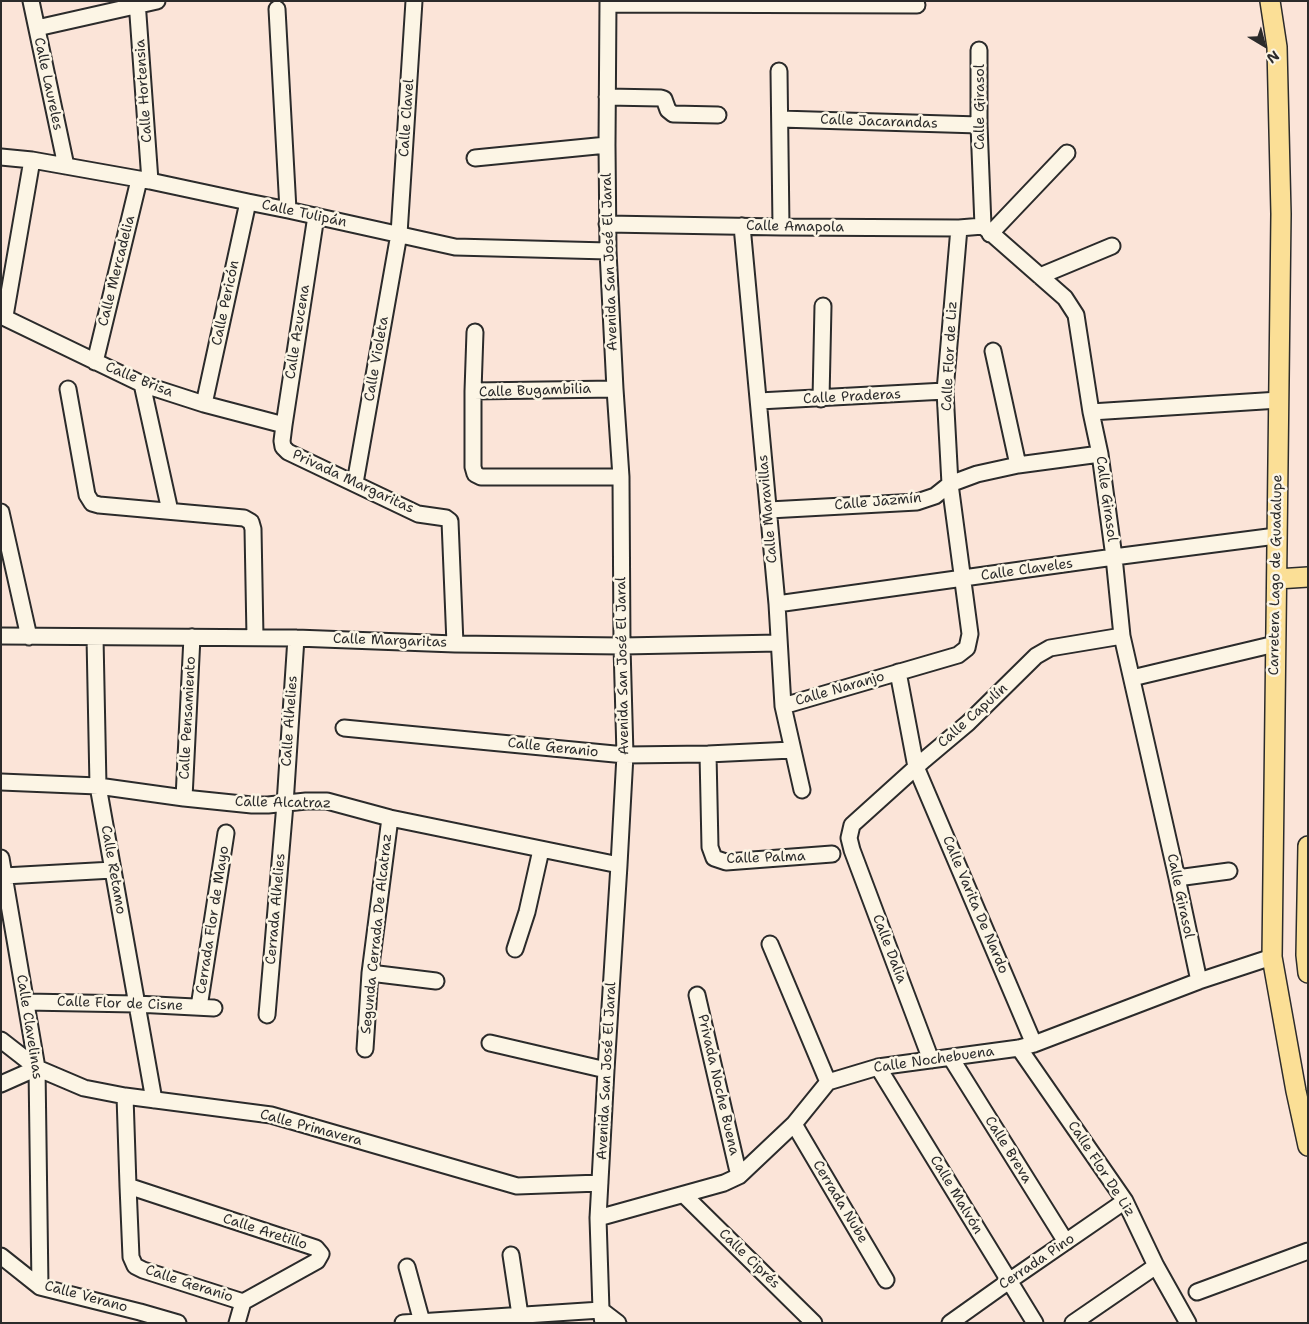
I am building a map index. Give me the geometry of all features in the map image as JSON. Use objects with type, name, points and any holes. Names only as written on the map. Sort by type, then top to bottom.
[{"type":"main road","name":"Carretera Lago de Guadalupe","points":[[1270,1],[1277,47],[1281,214],[1272,957],[1308,1146]]},
{"type":"main road","points":[[1277,579],[1308,577]]},
{"type":"main road","points":[[1308,846],[1306,955],[1308,973]]},
{"type":"street","name":"Calle Laureles","points":[[31,1],[66,166]]},
{"type":"street","points":[[37,28],[138,3],[157,1]]},
{"type":"street","name":"Calle Clavel","points":[[399,234],[414,1]]},
{"type":"street","name":"Calle Hortensia","points":[[138,3],[144,181]]},
{"type":"street","points":[[608,3],[917,4]]},
{"type":"street","name":"Avenida San José El Jaral","points":[[602,1316],[598,1218],[625,755],[621,477],[608,251],[608,3]]},
{"type":"street","points":[[277,10],[288,210]]},
{"type":"street","name":"Calle Girasol","points":[[979,50],[978,125],[986,230],[1065,298],[1076,315],[1100,454],[1114,557],[1122,636],[1199,981]]},
{"type":"street","points":[[779,71],[781,227]]},
{"type":"street","points":[[607,97],[661,98],[664,99],[668,110],[673,114],[718,115]]},
{"type":"street","name":"Calle Jacarandas","points":[[780,119],[978,125]]},
{"type":"street","points":[[475,158],[607,145]]},
{"type":"street","points":[[986,230],[1067,153]]},
{"type":"street","name":"Calle Tulipán","points":[[1,157],[32,160],[144,181],[288,210],[455,247],[608,251]]},
{"type":"street","points":[[3,316],[32,160]]},
{"type":"street","name":"Calle Mercadelia","points":[[95,362],[144,181]]},
{"type":"street","name":"Calle Pericón","points":[[204,404],[248,202]]},
{"type":"street","name":"Calle Azucena","points":[[283,447],[284,426],[316,216]]},
{"type":"street","name":"Calle Amapola","points":[[608,224],[960,228],[986,230]]},
{"type":"street","name":"Calle Maravillas","points":[[742,226],[769,510],[783,706],[802,790]]},
{"type":"street","name":"Calle Flor de Liz","points":[[960,228],[945,391],[950,484],[970,634],[967,648]]},
{"type":"street","name":"Calle Violeta","points":[[355,483],[399,234]]},
{"type":"street","points":[[1040,276],[1112,246]]},
{"type":"street","points":[[821,399],[823,306]]},
{"type":"street","name":"Calle Brisa","points":[[3,316],[142,384],[204,404],[284,426]]},
{"type":"street","points":[[473,391],[475,332]]},
{"type":"street","points":[[993,351],[1018,465]]},
{"type":"street","points":[[142,384],[170,511]]},
{"type":"street","points":[[68,389],[87,495],[92,503],[244,518],[251,522],[253,529],[255,638]]},
{"type":"street","name":"Calle Bugambilia","points":[[615,389],[473,391],[473,467],[475,474],[481,476],[621,477]]},
{"type":"street","name":"Calle Praderas","points":[[759,401],[945,391]]},
{"type":"street","points":[[1092,412],[1280,400]]},
{"type":"street","name":"Privada Margaritas","points":[[283,447],[288,452],[418,514],[446,518],[450,521],[455,644]]},
{"type":"street","name":"Calle Jazmín","points":[[769,510],[917,502],[934,496],[950,484],[977,474],[1018,465],[1100,454]]},
{"type":"street","points":[[1,512],[29,637]]},
{"type":"street","name":"Calle Claveles","points":[[777,604],[1276,536]]},
{"type":"street","name":"Calle Margaritas","points":[[1,636],[296,638],[455,644],[622,646],[779,643]]},
{"type":"street","name":"Calle Capulín","points":[[849,838],[852,825],[968,723],[1036,656],[1050,648],[1122,636]]},
{"type":"street","name":"Calle Retamo","points":[[95,637],[98,786],[154,1100]]},
{"type":"street","name":"Calle Pensamiento","points":[[184,798],[192,637]]},
{"type":"street","name":"Calle Alhelies","points":[[285,804],[296,638]]},
{"type":"street","points":[[1132,678],[1275,644]]},
{"type":"street","name":"Calle Naranjo","points":[[783,706],[958,655],[967,648]]},
{"type":"street","name":"Calle Naranjo","points":[[898,672],[916,767]]},
{"type":"street","name":"Calle Geranio","points":[[344,728],[625,755],[792,750]]},
{"type":"street","name":"Calle Palma","points":[[708,754],[710,847],[714,858],[726,862],[832,854]]},
{"type":"street","name":"Calle Varita De Nardo","points":[[916,767],[1026,1046]]},
{"type":"street","name":"Calle Alcatraz","points":[[1,782],[98,786],[252,805],[306,801],[327,802],[390,818],[619,865]]},
{"type":"street","name":"Cerrada Alhelies","points":[[267,1015],[285,804]]},
{"type":"street","name":"Segunda Cerrada De Alcatraz","points":[[365,1049],[370,973],[390,818]]},
{"type":"street","name":"Cerrada Flor de Mayo","points":[[199,1007],[226,833]]},
{"type":"street","name":"Calle Dalia","points":[[849,838],[855,859],[931,1060]]},
{"type":"street","points":[[515,949],[527,912],[541,850]]},
{"type":"street","name":"Calle Clavelinas","points":[[1,858],[37,1068],[40,1287]]},
{"type":"street","points":[[4,876],[113,870]]},
{"type":"street","points":[[1177,878],[1229,871]]},
{"type":"street","points":[[598,1218],[724,1184],[739,1176],[794,1124],[828,1082],[770,944]]},
{"type":"street","name":"Calle Nochebuena","points":[[828,1082],[878,1067],[1026,1046],[1199,981],[1272,957]]},
{"type":"street","points":[[370,973],[436,982]]},
{"type":"street","name":"Privada Noche Buena","points":[[697,995],[739,1176]]},
{"type":"street","name":"Calle Flor de Cisne","points":[[26,1002],[136,1004],[214,1008]]},
{"type":"street","name":"Calle Primavera","points":[[1,1040],[37,1068],[84,1088],[125,1096],[270,1115],[518,1186],[600,1183]]},
{"type":"street","points":[[490,1044],[606,1070]]},
{"type":"street","name":"Calle Flor De Liz","points":[[1026,1046],[1125,1201],[1156,1266],[1188,1323]]},
{"type":"street","name":"Calle Breva","points":[[951,1058],[1066,1242]]},
{"type":"street","name":"Calle Malvón","points":[[878,1067],[1035,1323]]},
{"type":"street","points":[[1,1084],[37,1068]]},
{"type":"street","points":[[125,1096],[128,1186]]},
{"type":"street","name":"Cerrada Nube","points":[[794,1124],[886,1280]]},
{"type":"street","name":"Calle Geranio","points":[[128,1186],[131,1257],[136,1266],[143,1270],[243,1302]]},
{"type":"street","name":"Calle Aretillo","points":[[128,1186],[316,1248],[321,1254],[317,1261],[243,1302]]},
{"type":"street","name":"Calle Ciprés","points":[[684,1195],[814,1323]]},
{"type":"street","name":"Cerrada Pino","points":[[950,1323],[1125,1201]]},
{"type":"street","points":[[1197,1292],[1308,1251]]},
{"type":"street","points":[[511,1255],[520,1315]]},
{"type":"street","name":"Calle Verano","points":[[1,1256],[40,1287],[140,1317],[178,1323]]},
{"type":"street","points":[[1073,1323],[1156,1266]]},
{"type":"street","points":[[407,1267],[422,1322]]},
{"type":"street","points":[[237,1323],[243,1302]]},
{"type":"street","points":[[404,1323],[520,1315],[602,1316],[618,1323]]}]
